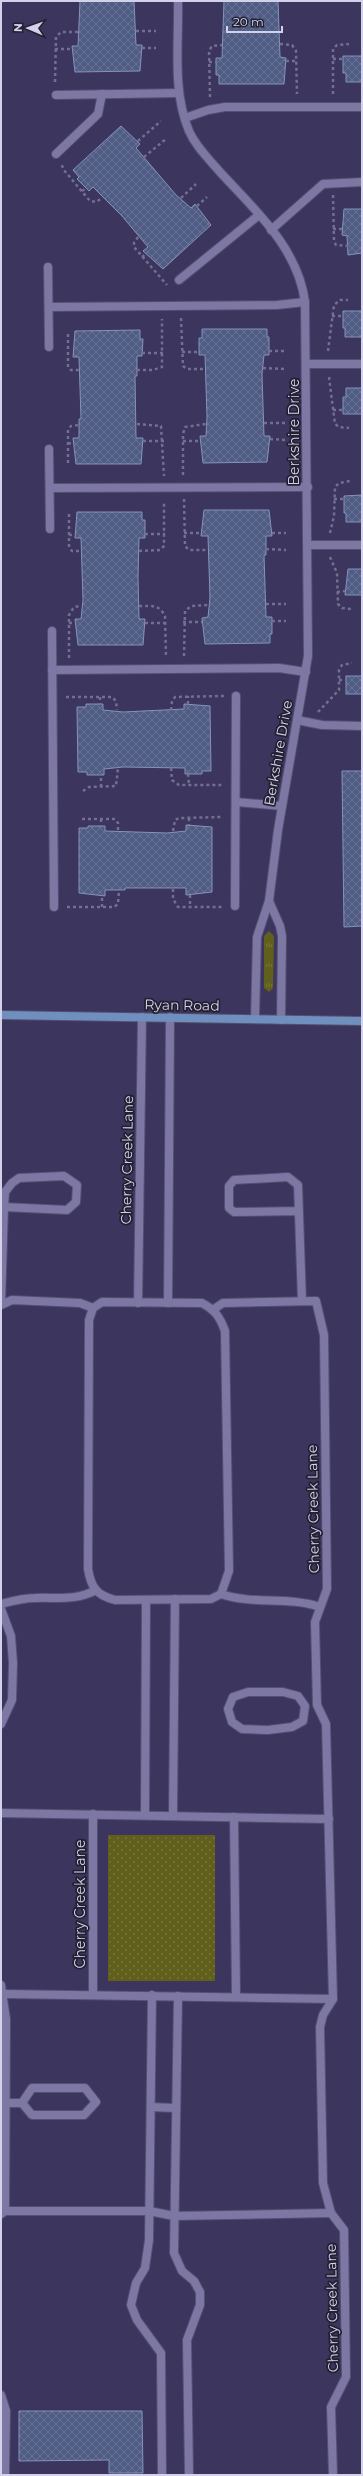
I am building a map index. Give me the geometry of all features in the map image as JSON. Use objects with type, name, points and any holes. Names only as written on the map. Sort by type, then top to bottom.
[{"type":"main road","name":"Ryan Road","points":[[1,1015],[362,1021]]},
{"type":"street","name":"Berkshire Drive","points":[[178,1],[179,93],[184,118],[196,144],[259,214],[298,269],[305,302],[307,364],[308,656],[282,806],[269,901],[257,937],[255,1019]]},
{"type":"street","points":[[55,91],[102,94],[179,93]]},
{"type":"street","points":[[56,154],[98,114],[101,107],[102,94]]},
{"type":"street","points":[[184,118],[208,110],[225,107],[362,107]]},
{"type":"street","points":[[271,230],[323,184],[362,182]]},
{"type":"street","points":[[180,280],[259,214]]},
{"type":"street","points":[[48,267],[49,347]]},
{"type":"street","points":[[49,307],[277,306],[305,302]]},
{"type":"street","points":[[307,364],[362,364]]},
{"type":"street","points":[[50,449],[50,529]]},
{"type":"street","points":[[50,488],[308,487]]},
{"type":"street","points":[[308,545],[362,545]]},
{"type":"street","points":[[52,631],[57,908]]},
{"type":"street","points":[[52,670],[279,668],[306,672]]},
{"type":"street","points":[[232,906],[236,802],[233,696]]},
{"type":"street","points":[[297,720],[322,725],[362,726]]},
{"type":"street","points":[[236,802],[282,806]]},
{"type":"street","points":[[269,901],[280,926],[282,936],[281,1020]]},
{"type":"street","name":"Cherry Creek Lane","points":[[138,1303],[142,1017]]},
{"type":"street","points":[[168,1303],[170,1017]]},
{"type":"street","points":[[4,1207],[67,1210],[76,1202],[77,1185],[64,1176],[19,1178],[12,1183],[5,1192],[4,1207],[1,1304],[12,1300],[80,1303],[93,1308]]},
{"type":"street","points":[[299,1211],[234,1212],[230,1208],[229,1186],[234,1180],[288,1177],[298,1185],[299,1211],[302,1301]]},
{"type":"street","name":"Cherry Creek Lane","points":[[214,1309],[223,1303],[316,1301],[324,1334],[327,1589],[315,1622],[317,1705],[326,1724],[333,1999],[323,2015],[320,2027],[323,2183],[331,2213],[344,2230],[346,2377],[331,2407],[333,2475]]},
{"type":"street","points":[[221,1594],[229,1571],[225,1331],[221,1318],[214,1309],[202,1303],[102,1302],[93,1308],[89,1320],[88,1569],[91,1584],[105,1598],[115,1600],[211,1599],[221,1594],[234,1598],[287,1600],[320,1607]]},
{"type":"street","points":[[1,1604],[33,1598],[72,1598],[85,1596],[96,1590]]},
{"type":"street","points":[[174,1815],[175,1599]]},
{"type":"street","points":[[145,1814],[146,1600]]},
{"type":"street","points":[[1,1609],[11,1636],[13,1663],[12,1700],[1,1724]]},
{"type":"street","points":[[248,1692],[283,1692],[298,1696],[305,1706],[303,1721],[292,1727],[268,1730],[242,1728],[232,1722],[228,1709],[232,1697],[248,1692]]},
{"type":"street","points":[[305,1706],[317,1705]]},
{"type":"street","points":[[1,1813],[145,1814],[234,1818],[329,1818]]},
{"type":"street","name":"Cherry Creek Lane","points":[[93,1814],[93,1995]]},
{"type":"street","points":[[234,1818],[236,1997]]},
{"type":"street","points":[[1,1985],[4,1994],[6,2018],[6,2102],[3,2212],[149,2211],[174,2216],[331,2213]]},
{"type":"street","points":[[4,1994],[333,1999]]},
{"type":"street","points":[[152,1996],[149,2240],[146,2268],[136,2283],[131,2305],[137,2320],[161,2353],[162,2475]]},
{"type":"street","points":[[178,1996],[174,2253],[182,2271],[194,2282],[200,2292],[200,2305],[188,2340],[189,2475]]},
{"type":"street","points":[[6,2102],[22,2103],[32,2114],[84,2114],[96,2102],[85,2088],[32,2088],[22,2103]]},
{"type":"street","points":[[151,2107],[176,2108]]},
{"type":"street","points":[[1,2395],[6,2411],[5,2475]]},
{"type":"path","points":[[136,31],[156,31]]},
{"type":"path","points":[[55,91],[55,40],[58,34],[78,32]]},
{"type":"path","points":[[280,44],[294,46],[297,61],[297,98]]},
{"type":"path","points":[[333,98],[333,59],[335,46],[349,44]]},
{"type":"path","points":[[210,100],[210,47],[222,45]]},
{"type":"path","points":[[55,49],[72,48]]},
{"type":"path","points":[[142,48],[156,48]]},
{"type":"path","points":[[333,59],[343,59]]},
{"type":"path","points":[[286,61],[297,61]]},
{"type":"path","points":[[209,62],[216,62]]},
{"type":"path","points":[[138,141],[161,121]]},
{"type":"path","points":[[144,157],[166,139]]},
{"type":"path","points":[[64,163],[63,169],[92,202],[98,202],[102,198]]},
{"type":"path","points":[[182,198],[196,184]]},
{"type":"path","points":[[82,192],[86,188]]},
{"type":"path","points":[[333,192],[336,245],[348,246]]},
{"type":"path","points":[[197,206],[207,197]]},
{"type":"path","points":[[334,229],[342,229]]},
{"type":"path","points":[[138,237],[134,245],[142,257],[168,285],[180,280]]},
{"type":"path","points":[[142,257],[146,254]]},
{"type":"path","points":[[328,354],[332,316],[335,303],[348,300]]},
{"type":"path","points":[[137,370],[162,367],[162,316]]},
{"type":"path","points":[[181,316],[184,368],[205,369]]},
{"type":"path","points":[[332,316],[343,316]]},
{"type":"path","points":[[68,334],[70,370],[79,370]]},
{"type":"path","points":[[269,351],[285,352]]},
{"type":"path","points":[[182,352],[199,352]]},
{"type":"path","points":[[68,353],[73,353]]},
{"type":"path","points":[[142,353],[163,353]]},
{"type":"path","points":[[263,368],[286,369]]},
{"type":"path","points":[[328,374],[333,410],[337,426],[349,428]]},
{"type":"path","points":[[333,410],[343,410]]},
{"type":"path","points":[[264,423],[286,423]]},
{"type":"path","points":[[137,424],[159,425],[162,429],[164,441],[164,478]]},
{"type":"path","points":[[183,478],[183,441],[185,427],[206,424]]},
{"type":"path","points":[[68,463],[69,427],[79,425]]},
{"type":"path","points":[[270,440],[286,440]]},
{"type":"path","points":[[143,441],[164,441]]},
{"type":"path","points":[[183,441],[200,441]]},
{"type":"path","points":[[68,444],[73,444]]},
{"type":"path","points":[[330,535],[336,484],[350,482]]},
{"type":"path","points":[[139,551],[160,550],[164,546],[164,496]]},
{"type":"path","points":[[184,497],[184,533],[186,548],[208,550]]},
{"type":"path","points":[[334,499],[344,499]]},
{"type":"path","points":[[68,514],[70,549],[81,551]]},
{"type":"path","points":[[184,533],[202,533]]},
{"type":"path","points":[[272,533],[286,533]]},
{"type":"path","points":[[145,534],[164,534]]},
{"type":"path","points":[[69,535],[75,535]]},
{"type":"path","points":[[266,549],[286,550]]},
{"type":"path","points":[[330,557],[337,573],[339,606],[351,609]]},
{"type":"path","points":[[337,592],[345,592]]},
{"type":"path","points":[[266,604],[286,604]]},
{"type":"path","points":[[184,661],[183,615],[187,608],[208,605]]},
{"type":"path","points":[[69,660],[69,623],[71,609],[81,606]]},
{"type":"path","points":[[139,606],[158,607],[165,616],[166,660]]},
{"type":"path","points":[[272,621],[286,621]]},
{"type":"path","points":[[183,622],[202,622]]},
{"type":"path","points":[[69,623],[75,623]]},
{"type":"path","points":[[145,623],[165,623]]},
{"type":"path","points":[[318,712],[337,693],[340,667],[344,664],[352,663]]},
{"type":"path","points":[[339,680],[346,680]]},
{"type":"path","points":[[188,696],[188,704]]},
{"type":"path","points":[[171,710],[172,701],[175,697],[233,696]]},
{"type":"path","points":[[63,697],[115,698],[117,710]]},
{"type":"path","points":[[100,697],[100,704]]},
{"type":"path","points":[[83,791],[89,787],[116,786],[118,768]]},
{"type":"path","points":[[171,768],[174,782],[179,785],[226,785]]},
{"type":"path","points":[[188,774],[189,785]]},
{"type":"path","points":[[101,775],[101,787]]},
{"type":"path","points":[[173,831],[175,820],[226,817]]},
{"type":"path","points":[[101,818],[101,826]]},
{"type":"path","points":[[189,818],[190,825]]},
{"type":"path","points":[[82,819],[115,819],[118,823],[118,831]]},
{"type":"path","points":[[173,889],[175,905],[190,907],[232,906]]},
{"type":"path","points":[[57,908],[117,906],[119,890]]},
{"type":"path","points":[[190,895],[190,907]]},
{"type":"path","points":[[102,896],[102,907]]},
{"type":"green space","points":[[269,931],[274,936],[273,988],[269,992],[264,988],[264,936]]},
{"type":"green space","points":[[108,1835],[215,1835],[215,1981],[108,1981]]},
{"type":"building","points":[[80,1],[134,1],[136,45],[142,45],[140,71],[75,72],[72,46],[78,46]]},
{"type":"building","points":[[224,1],[278,1],[280,57],[286,58],[284,84],[219,84],[219,75],[216,75],[216,58],[222,58]]},
{"type":"building","points":[[343,56],[362,56],[362,82],[346,82],[346,73],[343,73]]},
{"type":"building","points":[[121,126],[140,144],[136,148],[176,195],[191,208],[195,204],[211,225],[163,269],[143,251],[148,247],[122,216],[93,187],[89,191],[77,179],[79,177],[73,170]]},
{"type":"building","points":[[344,209],[362,209],[362,253],[348,255],[347,236],[342,235]]},
{"type":"building","points":[[343,311],[362,311],[362,337],[345,337],[345,328],[343,328]]},
{"type":"building","points":[[202,329],[267,329],[267,337],[269,337],[269,355],[264,355],[262,374],[264,436],[270,436],[267,462],[203,463],[200,436],[206,436],[207,417],[205,355],[199,355],[199,338],[202,338]]},
{"type":"building","points":[[140,330],[140,339],[143,339],[142,356],[137,356],[137,376],[135,376],[136,438],[143,438],[141,464],[76,464],[73,438],[79,438],[79,419],[81,419],[79,357],[73,357],[75,331]]},
{"type":"building","points":[[346,388],[362,388],[362,414],[343,414],[343,397],[346,397]]},
{"type":"building","points":[[362,495],[362,522],[346,522],[346,513],[344,513],[344,496]]},
{"type":"building","points":[[204,510],[269,510],[272,536],[266,536],[266,555],[264,555],[266,617],[272,617],[272,634],[270,634],[270,643],[205,644],[202,618],[208,617],[210,598],[208,536],[201,536]]},
{"type":"building","points":[[77,512],[142,512],[142,520],[145,520],[145,538],[139,538],[138,578],[139,619],[145,619],[143,645],[78,645],[75,619],[81,619],[83,600],[81,538],[75,538]]},
{"type":"building","points":[[348,569],[362,569],[362,595],[345,595]]},
{"type":"building","points":[[346,676],[362,676],[362,694],[346,694]]},
{"type":"building","points":[[86,704],[103,704],[103,710],[123,712],[184,709],[184,704],[210,706],[211,771],[202,771],[202,774],[185,774],[185,768],[123,767],[104,769],[104,775],[87,775],[87,772],[78,772],[77,707],[86,707]]},
{"type":"building","points":[[342,771],[362,771],[362,926],[344,927]]},
{"type":"building","points":[[186,825],[212,827],[212,892],[186,895],[186,888],[125,888],[125,890],[105,890],[105,896],[79,893],[79,828],[88,828],[88,826],[105,826],[105,831],[167,833],[186,831]]},
{"type":"building","points":[[19,2411],[142,2411],[143,2473],[109,2473],[109,2460],[19,2461]]}]
